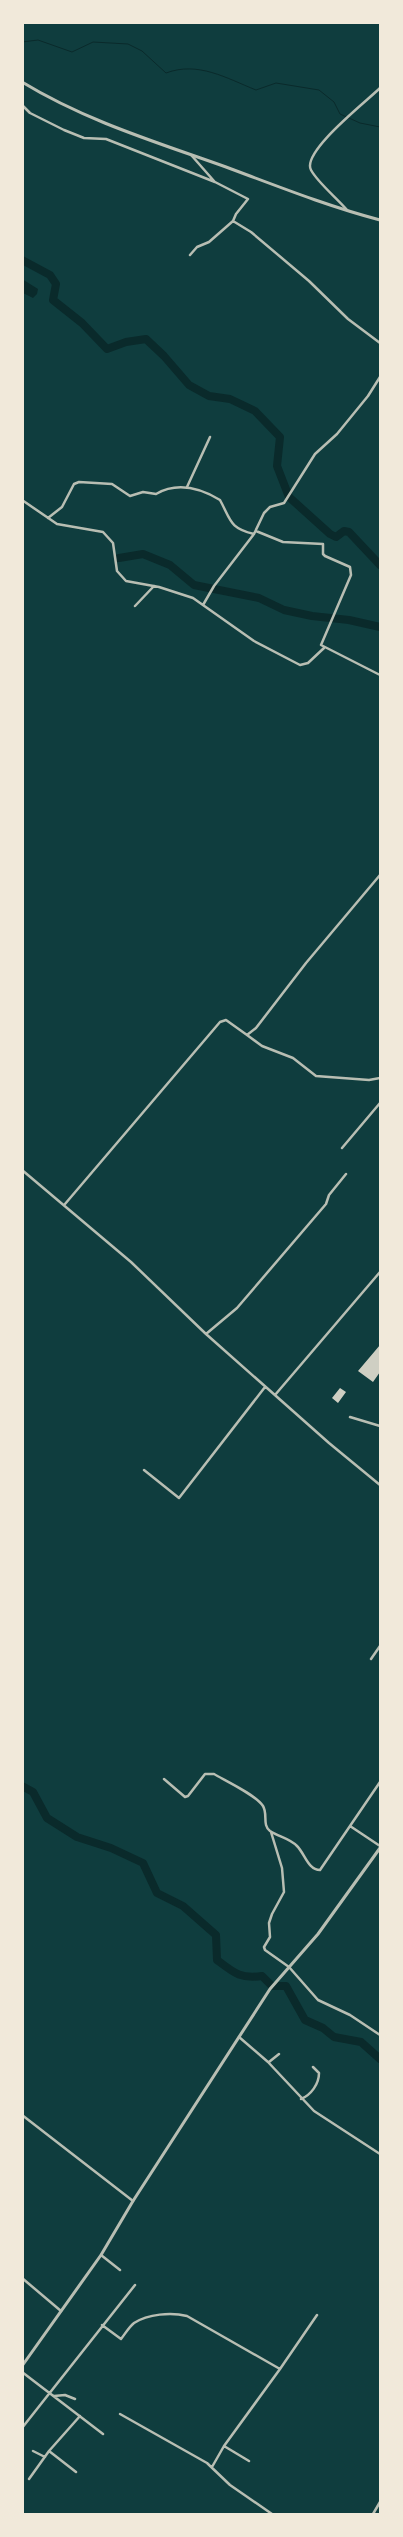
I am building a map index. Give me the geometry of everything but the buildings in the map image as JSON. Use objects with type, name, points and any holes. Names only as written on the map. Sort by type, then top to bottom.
[{"type":"street","points":[[22,82],[94,119],[192,156],[348,211],[380,220]]},
{"type":"street","points":[[348,211],[310,169],[309,161],[343,122],[380,88]]},
{"type":"street","points":[[22,105],[30,113],[64,130],[84,138],[106,139],[214,182],[248,199],[233,221],[210,242],[197,247],[190,255]]},
{"type":"street","points":[[192,156],[214,182]]},
{"type":"street","points":[[233,221],[250,232],[310,281],[348,319],[380,343]]},
{"type":"street","points":[[203,605],[214,586],[255,532],[270,507],[284,503],[315,454],[336,434],[368,396],[380,377]]},
{"type":"street","points":[[187,487],[210,437]]},
{"type":"street","points":[[47,518],[62,508],[74,484],[79,482],[112,484],[130,496],[142,492],[156,494],[168,487],[187,487],[220,500],[225,514],[236,528],[255,532],[282,542],[322,544],[323,554],[350,567],[351,575],[344,595],[321,642],[324,648],[380,675]]},
{"type":"street","points":[[22,500],[57,524],[103,532],[113,543],[116,567],[120,577],[126,580],[193,598],[254,641],[300,665],[308,663],[324,648]]},
{"type":"street","points":[[135,606],[154,586]]},
{"type":"street","points":[[247,1035],[256,1028],[306,963],[380,875]]},
{"type":"street","points":[[377,879],[380,882]]},
{"type":"street","points":[[65,1204],[220,1022],[226,1020],[270,1050],[293,1058],[316,1076],[369,1080],[380,1078]]},
{"type":"street","points":[[342,1148],[380,1103]]},
{"type":"street","points":[[22,1170],[65,1204],[131,1262],[265,1387],[380,1485]]},
{"type":"street","points":[[206,1334],[237,1308],[326,1204],[329,1195],[346,1174]]},
{"type":"street","points":[[275,1395],[380,1272]]},
{"type":"street","points":[[144,1470],[180,1498],[265,1387]]},
{"type":"street","points":[[350,1417],[380,1426]]},
{"type":"street","points":[[371,1659],[380,1646]]},
{"type":"street","points":[[164,1779],[185,1796],[188,1796],[206,1774],[214,1774],[263,1806],[266,1826],[271,1832],[282,1868],[284,1892],[272,1914],[269,1923],[270,1937],[264,1947],[270,1955],[289,1967],[318,2000],[350,2015],[380,2035]]},
{"type":"street","points":[[271,1832],[290,1840],[303,1854],[311,1867],[320,1870],[380,1782]]},
{"type":"street","points":[[22,2366],[101,2255],[133,2201],[270,1989],[318,1934],[380,1847],[350,1826]]},
{"type":"street","points":[[239,2037],[268,2062],[314,2111],[380,2154]]},
{"type":"street","points":[[268,2062],[279,2054]]},
{"type":"street","points":[[301,2099],[310,2093],[318,2080],[319,2073],[313,2067]]},
{"type":"street","points":[[22,2115],[133,2201]]},
{"type":"street","points":[[101,2255],[120,2270]]},
{"type":"street","points":[[22,2278],[61,2311]]},
{"type":"street","points":[[22,2428],[135,2285]]},
{"type":"street","points":[[102,2325],[121,2339],[134,2324],[152,2317],[177,2314],[186,2316],[280,2369]]},
{"type":"street","points":[[212,2467],[224,2446],[317,2314]]},
{"type":"street","points":[[22,2372],[103,2434]]},
{"type":"street","points":[[54,2396],[65,2395],[75,2399]]},
{"type":"street","points":[[120,2414],[212,2467],[230,2485],[272,2514]]},
{"type":"street","points":[[29,2478],[49,2451],[80,2416]]},
{"type":"street","points":[[224,2446],[249,2461]]},
{"type":"street","points":[[33,2451],[45,2457]]},
{"type":"street","points":[[49,2451],[76,2472]]},
{"type":"street","points":[[373,2514],[380,2502]]},
{"type":"street","points":[[263,2514],[266,2510]]},
{"type":"water","points":[[22,279],[38,289],[37,294],[33,298],[23,293]]},
{"type":"waterway","points":[[22,42],[38,40],[72,52],[93,42],[128,44],[142,51],[166,73],[189,69],[212,72],[256,90],[276,83],[319,90],[334,102],[340,114],[360,123],[380,127]]},
{"type":"waterway","points":[[22,260],[50,275],[56,284],[53,300],[82,323],[107,349],[126,342],[146,339],[164,356],[189,385],[209,396],[230,399],[255,411],[280,437],[277,466],[289,497],[330,534],[336,537],[344,531],[349,532],[380,565]]},
{"type":"waterway","points":[[119,558],[143,554],[170,565],[194,585],[259,598],[284,610],[380,627]]},
{"type":"waterway","points":[[22,1786],[33,1792],[47,1818],[77,1837],[111,1848],[143,1863],[157,1893],[183,1906],[216,1935],[217,1960],[223,1965],[243,1976],[262,1976],[272,1986],[286,1986],[305,2020],[323,2028],[334,2037],[361,2042],[380,2059]]}]
